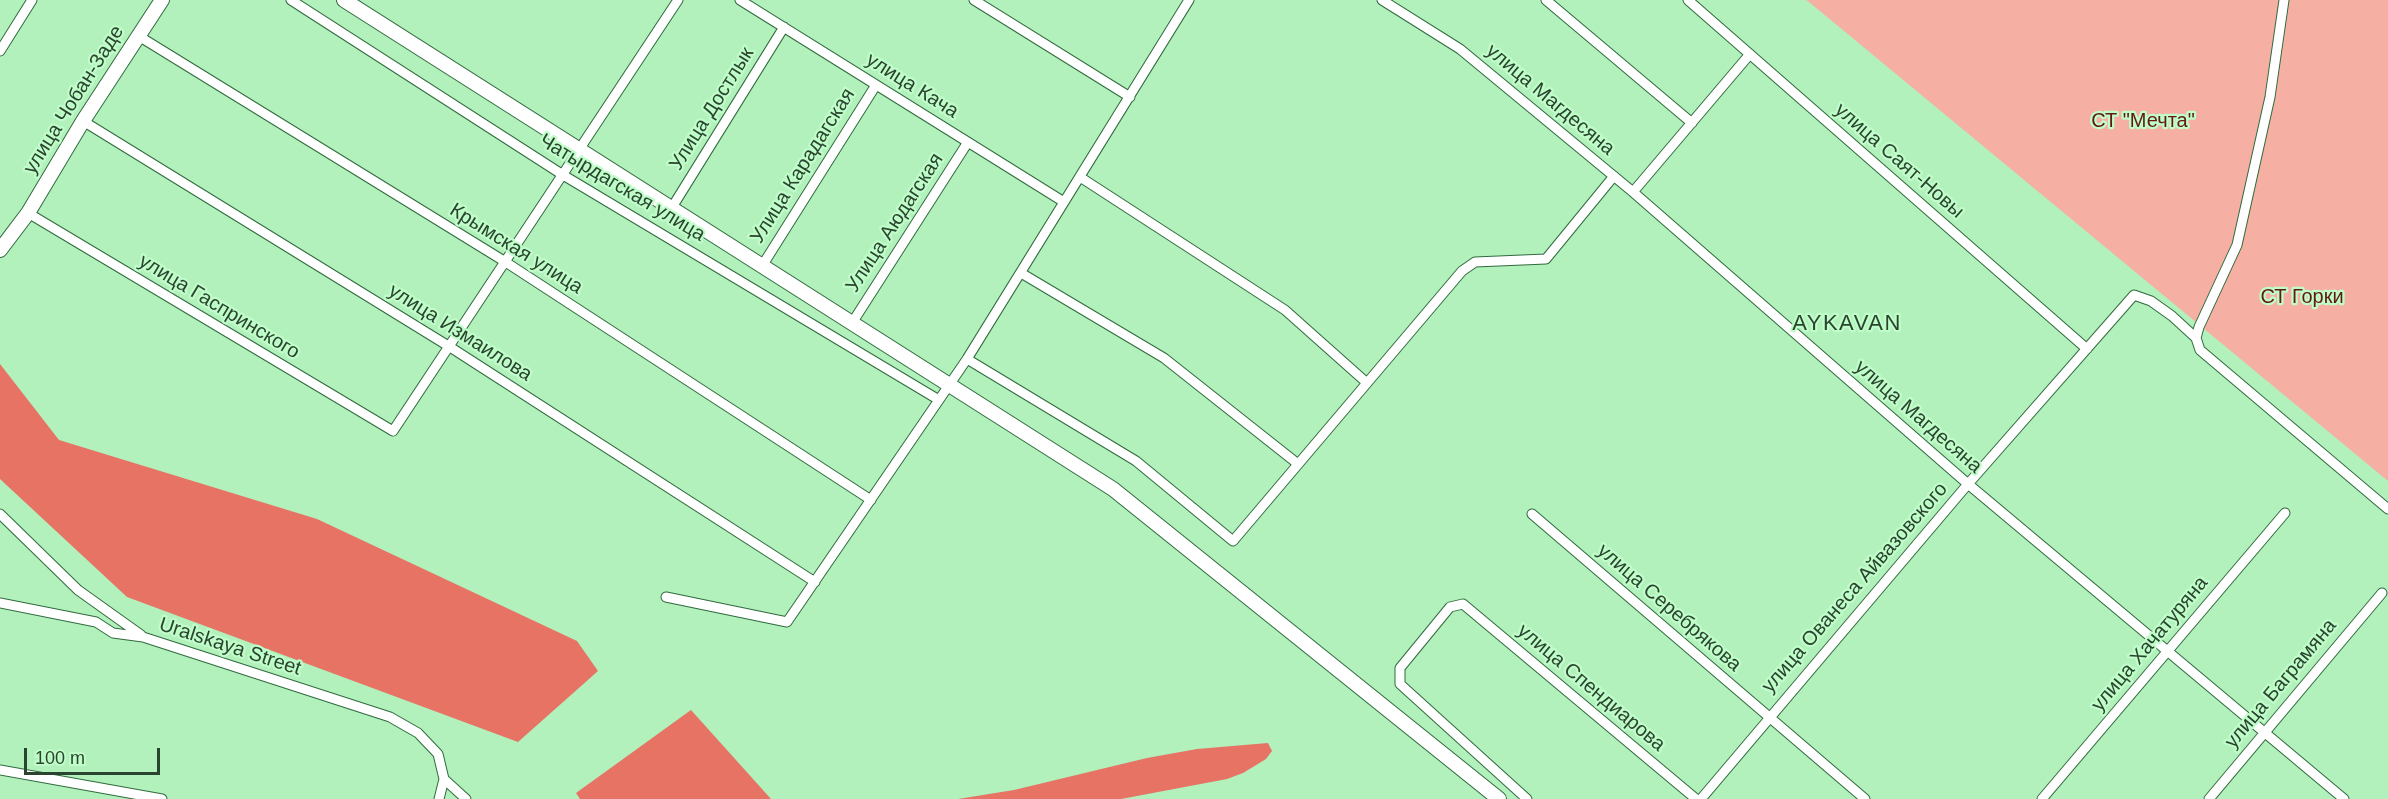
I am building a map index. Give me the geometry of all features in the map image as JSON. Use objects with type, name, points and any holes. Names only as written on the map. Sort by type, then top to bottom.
[{"type":"main road","name":"улица Чобан-Заде","points":[[0,250],[28,213],[137,35],[162,0]]},
{"type":"main road","points":[[344,0],[1113,489],[1499,799]]},
{"type":"street","points":[[0,51],[32,0]]},
{"type":"street","name":"Чатырдагская улица","points":[[291,0],[563,175],[939,400]]},
{"type":"street","points":[[450,347],[504,261],[678,0]]},
{"type":"street","name":"улица Кача","points":[[740,0],[1064,202]]},
{"type":"street","points":[[974,0],[1130,97]]},
{"type":"street","points":[[666,597],[787,622],[967,359],[1189,0]]},
{"type":"street","name":"улица Магдесяна","points":[[1382,0],[1460,49],[1614,176],[1968,484],[2344,799]]},
{"type":"street","points":[[1546,0],[1692,123]]},
{"type":"street","name":"улица Саят-Новы","points":[[1688,0],[2087,349]]},
{"type":"street","points":[[2284,0],[2270,97],[2237,244],[2196,338],[2200,350],[2388,509]]},
{"type":"street","name":"Улица Достлык","points":[[671,209],[784,27]]},
{"type":"street","name":"Крымская улица","points":[[137,35],[504,261],[870,500]]},
{"type":"street","points":[[1633,192],[1750,54]]},
{"type":"street","name":"Улица Карадагская","points":[[762,266],[876,85]]},
{"type":"street","name":"улица Измаилова","points":[[83,121],[450,347],[815,582]]},
{"type":"street","name":"Улица Аюдагская","points":[[852,323],[968,142]]},
{"type":"street","points":[[967,359],[1136,461],[1233,541],[1462,272],[1475,262],[1546,259],[1614,176]]},
{"type":"street","points":[[1080,177],[1285,310],[1367,383]]},
{"type":"street","name":"улица Гаспринского","points":[[28,213],[393,431],[450,347]]},
{"type":"street","points":[[1021,273],[1164,358],[1298,464]]},
{"type":"street","name":"улица Ованеса Айвазовского","points":[[1701,799],[1968,484],[2134,295],[2151,301],[2196,338]]},
{"type":"street","name":"улица Хачатуряна","points":[[2042,799],[2286,513]]},
{"type":"street","points":[[0,514],[78,590],[143,637]]},
{"type":"street","name":"улица Серебрякова","points":[[1532,514],[1865,799]]},
{"type":"street","name":"улица Баграмяна","points":[[2209,799],[2382,593]]},
{"type":"street","name":"Uralskaya Street","points":[[0,603],[96,622],[113,633],[143,637],[390,717],[418,733],[438,754],[444,779]]},
{"type":"street","name":"улица Спендиарова","points":[[1527,799],[1400,684],[1400,668],[1450,607],[1462,604],[1695,799]]},
{"type":"street","points":[[0,770],[162,799]]},
{"type":"street","points":[[439,799],[444,779],[466,799]]},
{"type":"green space","points":[[1806,0],[2388,0],[2388,481],[1809,2]]},
{"type":"shaded area","points":[[0,364],[59,440],[317,519],[577,641],[598,671],[518,742],[127,597],[0,479]]},
{"type":"shaded area","points":[[691,710],[771,799],[580,799],[576,793]]},
{"type":"shaded area","points":[[1268,743],[1272,751],[1266,759],[1243,773],[1227,779],[1121,799],[958,799],[1014,790],[1147,758],[1197,749]]},
{"type":"district","name":"AYKAVAN","points":[[1847,324]]},
{"type":"park label","name":"СТ \"Мечта\"","points":[[2143,121]]},
{"type":"park label","name":"СТ Горки","points":[[2302,297]]}]
